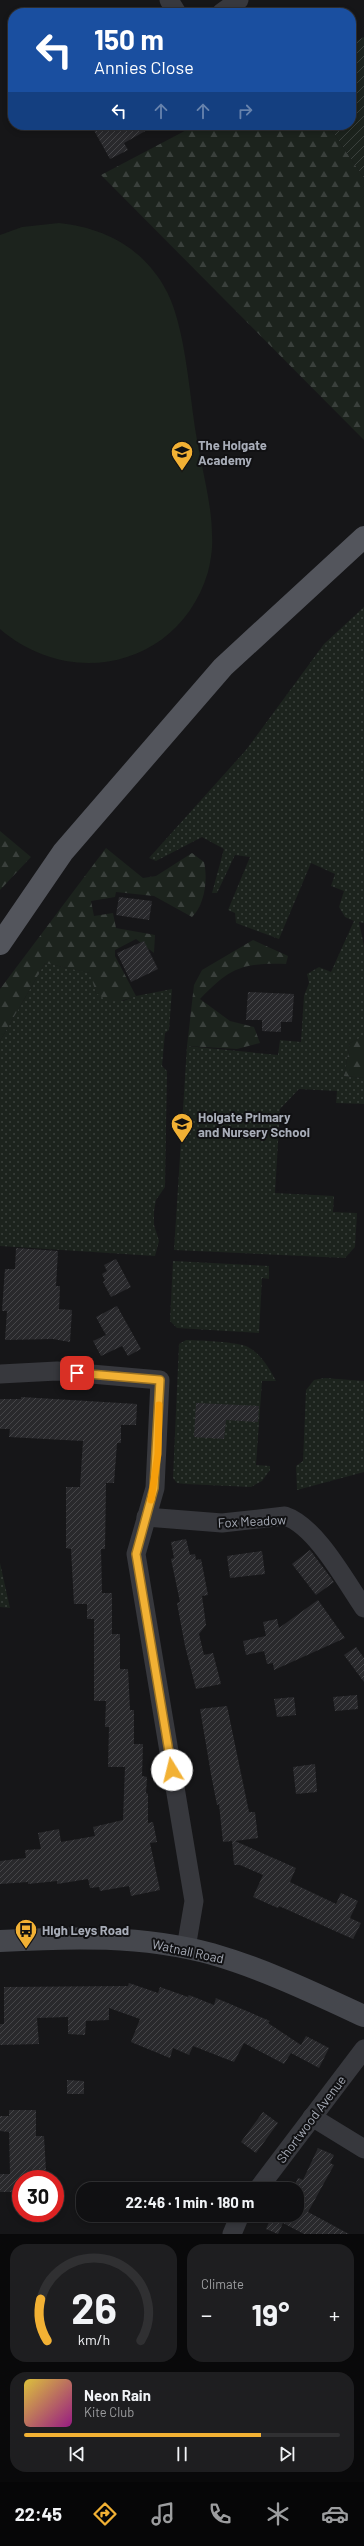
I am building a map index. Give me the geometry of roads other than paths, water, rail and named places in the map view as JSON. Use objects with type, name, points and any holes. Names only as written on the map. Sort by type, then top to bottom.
[{"type":"main road","points":[[0,944],[62,852],[222,667],[364,537]]},
{"type":"main road","name":"Watnall Road","points":[[0,1941],[73,1937],[135,1940],[186,1948],[231,1960],[259,1970],[364,2016]]},
{"type":"street","points":[[228,8],[239,0]]},
{"type":"street","points":[[0,1374],[57,1371],[160,1380],[154,1488],[136,1554],[194,1901],[186,1948]]},
{"type":"street","name":"Fox Meadow","points":[[146,1517],[222,1523],[285,1516],[294,1519],[321,1547],[364,1608]]},
{"type":"street","name":"Shortwood Avenue","points":[[263,2182],[364,2048]]},
{"type":"street","points":[[312,2117],[364,2149]]},
{"type":"street","points":[[232,2234],[237,2222]]},
{"type":"place","name":"The Holgate Academy","points":[[182,472]]},
{"type":"place","name":"Holgate Primary and Nursery School","points":[[182,1144]]},
{"type":"place","name":"High Leys Road","points":[[26,1950]]}]
